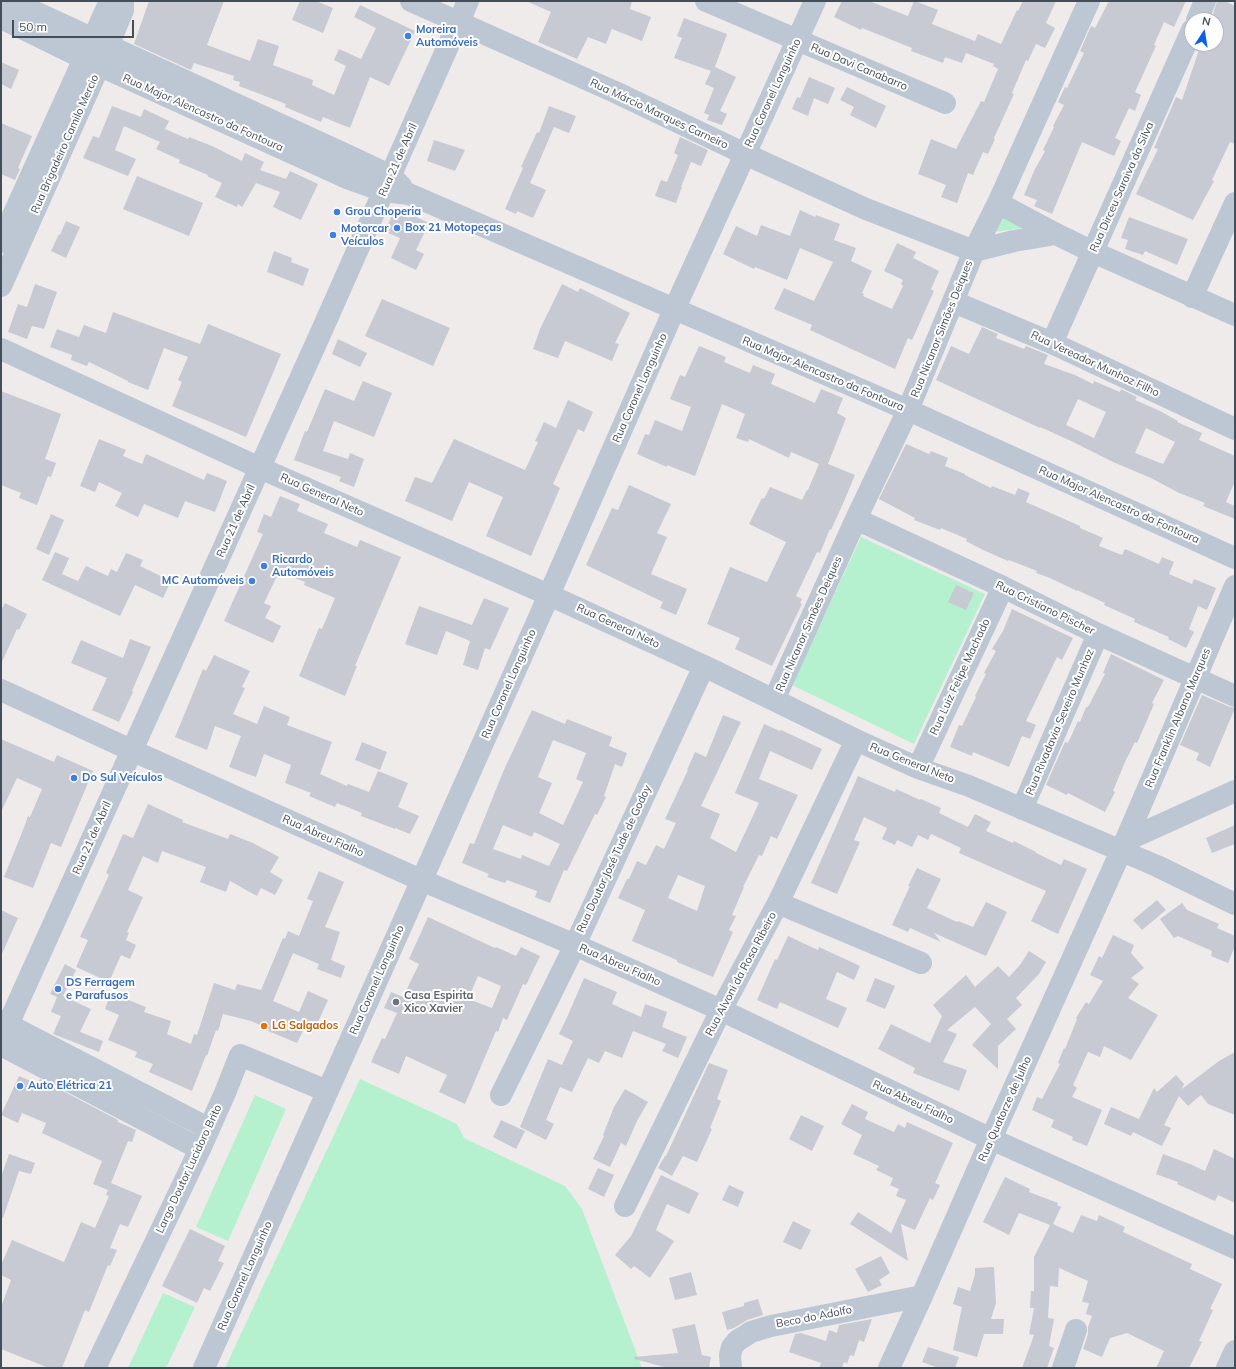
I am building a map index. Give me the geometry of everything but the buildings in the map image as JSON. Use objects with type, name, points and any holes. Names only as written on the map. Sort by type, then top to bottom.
[{"type":"street","name":"Rua Major Alencastro da Fontoura","points":[[11,1],[101,42],[409,194],[908,410],[1235,558]]},
{"type":"street","name":"Rua Brigadeiro Camilo Mercio","points":[[101,42],[110,1]]},
{"type":"street","name":"Rua Brigadeiro Camilo Mercio","points":[[1,286],[24,212],[101,42],[123,10],[123,1]]},
{"type":"street","name":"Rua Márcio Marques Carneiro","points":[[411,1],[614,92],[866,209],[974,251]]},
{"type":"street","name":"Rua 21 de Abril","points":[[3,1028],[132,750],[260,468],[388,184],[468,1]]},
{"type":"street","name":"Rua Davi Canabarro","points":[[706,1],[945,104]]},
{"type":"street","name":"Rua Coronel Longuinho","points":[[204,1368],[421,880],[550,595],[674,310],[814,1]]},
{"type":"street","name":"Rua Nicanor Simões Deiques","points":[[774,700],[856,519],[908,410],[974,251],[998,202],[1089,1]]},
{"type":"street","points":[[1200,12],[1205,1]]},
{"type":"street","name":"Rua Major Alencastro da Fontoura","points":[[1,18],[92,62],[347,178],[388,184]]},
{"type":"street","name":"Rua Dirceu Saraiva da Silva","points":[[1052,343],[1184,48]]},
{"type":"street","points":[[998,202],[1056,234],[1093,252],[1235,315]]},
{"type":"street","points":[[1192,297],[1235,203]]},
{"type":"street","name":"Rua Brigadeiro Camilo Mercio","points":[[1,242],[24,212]]},
{"type":"street","points":[[974,251],[1014,241],[1056,234]]},
{"type":"street","name":"Rua Vereador Munhoz Filho","points":[[954,302],[1052,343],[1235,429]]},
{"type":"street","name":"Rua General Neto","points":[[1,349],[260,468],[550,595],[704,666],[856,740],[918,768],[969,786],[1022,809],[1123,846],[1157,866],[1235,904]]},
{"type":"street","name":"Rua Cristiano Pischer","points":[[856,519],[1003,587],[1098,634],[1235,696]]},
{"type":"street","name":"Rua Franklin Albano Marques","points":[[1123,846],[1235,586]]},
{"type":"street","name":"Rua Luiz Felipe Machado","points":[[918,768],[1003,587]]},
{"type":"street","name":"Rua Rivadavia Seveiro Munhoz","points":[[1022,809],[1098,634]]},
{"type":"street","name":"Rua Doutor José Tude de Godoy","points":[[501,1095],[575,945],[704,666]]},
{"type":"street","name":"Rua Abreu Fialho","points":[[1,690],[421,880],[575,945],[721,1010],[991,1139],[1235,1248]]},
{"type":"street","name":"Rua Alvoni da Rosa Ribeiro","points":[[625,1206],[721,1010],[778,903],[856,740]]},
{"type":"street","points":[[1123,846],[1235,791]]},
{"type":"street","name":"Rua Quatorze de Julho","points":[[889,1368],[1123,846]]},
{"type":"street","points":[[778,903],[921,963]]},
{"type":"street","points":[[3,1028],[208,1128]]},
{"type":"street","points":[[1,1045],[200,1149]]},
{"type":"street","name":"Largo Doutor Lucidoro Brito","points":[[95,1368],[200,1149],[240,1055],[327,1091]]},
{"type":"street","name":"Beco do Adolfo","points":[[731,1368],[730,1355],[732,1347],[737,1341],[751,1332],[771,1326],[922,1296]]},
{"type":"street","points":[[1063,1368],[1076,1330]]},
{"type":"street","points":[[1227,1368],[1235,1351]]},
{"type":"green space","points":[[997,216],[1028,227],[995,232]]},
{"type":"green space","points":[[861,537],[985,594],[914,744],[792,685]]},
{"type":"green space","points":[[360,1079],[457,1124],[464,1138],[565,1186],[582,1209],[642,1368],[225,1368]]},
{"type":"green space","points":[[255,1095],[286,1109],[228,1241],[196,1227]]},
{"type":"green space","points":[[163,1293],[195,1307],[166,1368],[128,1368]]},
{"type":"place","name":"Moreira Automóveis","points":[[408,36]]},
{"type":"place","name":"Grou Choperia","points":[[337,212]]},
{"type":"place","name":"Box 21 Motopeças","points":[[397,228]]},
{"type":"place","name":"Motorcar Veículos","points":[[333,235]]},
{"type":"place","name":"Ricardo Automóveis","points":[[264,566]]},
{"type":"place","name":"MC Automóveis","points":[[252,581]]},
{"type":"place","name":"Do Sul Veículos","points":[[74,778]]},
{"type":"place","name":"DS Ferragem e Parafusos","points":[[58,989]]},
{"type":"place","name":"Casa Espirita Xico Xavier","points":[[396,1002]]},
{"type":"place","name":"LG Salgados","points":[[264,1026]]},
{"type":"place","name":"Auto Elétrica 21","points":[[20,1086]]}]
